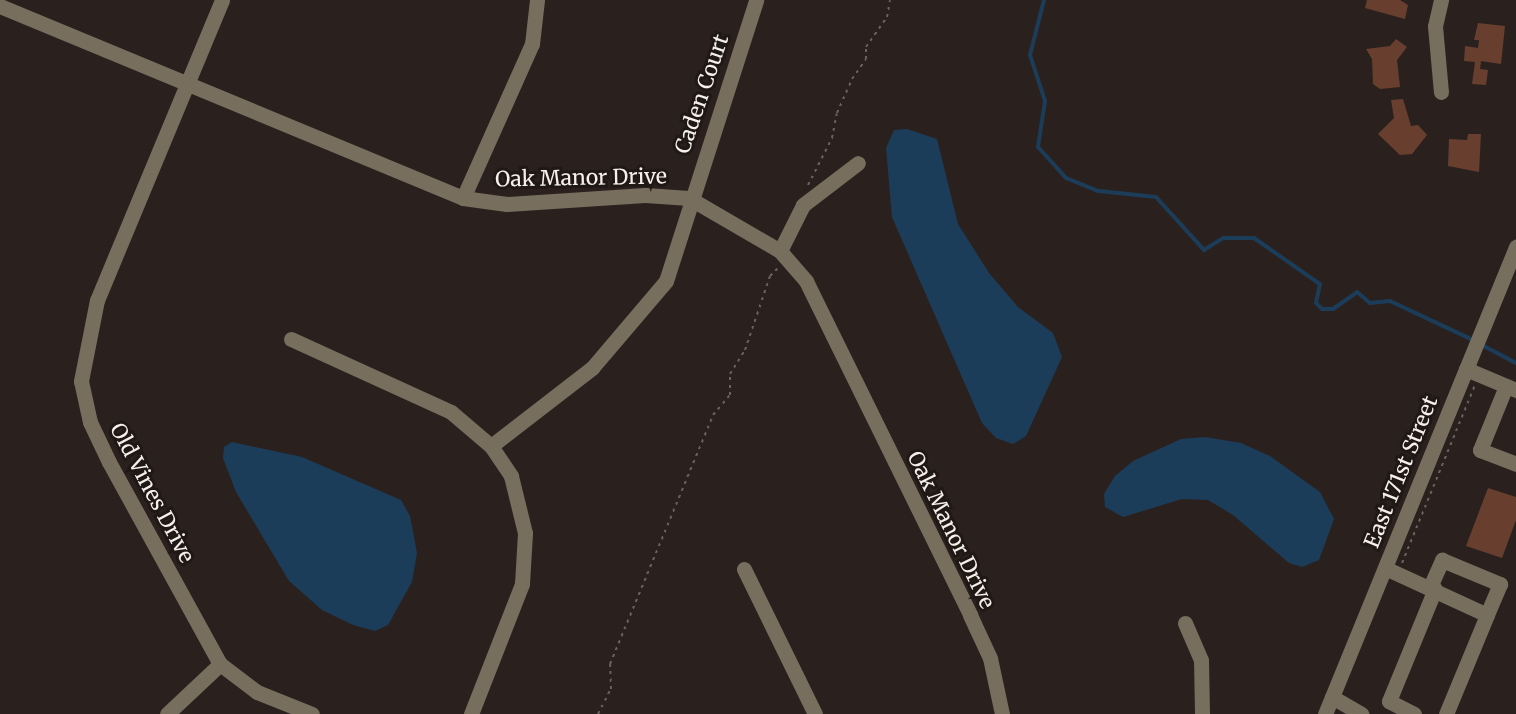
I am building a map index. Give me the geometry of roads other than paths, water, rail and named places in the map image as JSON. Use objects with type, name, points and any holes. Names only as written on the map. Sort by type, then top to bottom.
[{"type":"street","name":"Old Vines Drive","points":[[222,0],[97,300],[81,381],[90,422],[109,462],[220,664],[257,692],[312,714]]},
{"type":"street","points":[[463,198],[532,44],[537,0]]},
{"type":"street","name":"Caden Court","points":[[491,446],[592,368],[630,327],[666,281],[689,198],[756,0]]},
{"type":"street","points":[[1441,0],[1436,26],[1441,92]]},
{"type":"street","name":"Oak Manor Drive","points":[[0,6],[18,6],[187,84],[463,198],[507,204],[645,195],[689,198],[783,255],[806,281],[970,615],[990,658],[1002,714]]},
{"type":"street","points":[[783,255],[803,205],[858,163]]},
{"type":"street","name":"East 171st Street","points":[[1325,714],[1516,247]]},
{"type":"street","points":[[291,339],[451,411],[491,446],[511,476],[525,533],[522,584],[471,714]]},
{"type":"street","points":[[1466,369],[1511,388],[1480,450],[1516,464]]},
{"type":"street","points":[[1414,714],[1389,701],[1442,560],[1500,584],[1446,714]]},
{"type":"street","points":[[1385,568],[1433,588],[1487,615]]},
{"type":"street","points":[[744,569],[815,714]]},
{"type":"street","points":[[1185,623],[1201,660],[1202,714]]},
{"type":"street","points":[[167,714],[220,664]]},
{"type":"street","points":[[1332,697],[1362,714]]},
{"type":"water","points":[[907,129],[937,139],[958,224],[989,273],[1018,307],[1053,333],[1062,357],[1026,436],[1013,444],[996,438],[982,423],[892,217],[886,148],[894,130]]},
{"type":"water","points":[[1205,437],[1241,443],[1270,456],[1320,492],[1334,519],[1319,560],[1302,567],[1289,563],[1233,515],[1208,500],[1182,499],[1123,517],[1105,507],[1104,494],[1115,476],[1133,461],[1181,439]]},
{"type":"water","points":[[232,442],[302,457],[401,500],[410,516],[417,553],[412,582],[388,625],[375,631],[353,625],[322,610],[289,581],[236,492],[223,458],[224,447]]},
{"type":"waterway","points":[[1044,0],[1030,55],[1045,101],[1038,147],[1066,178],[1099,191],[1156,197],[1204,250],[1223,238],[1254,238],[1320,284],[1316,303],[1322,309],[1333,309],[1357,292],[1370,303],[1390,301],[1473,340]]},
{"type":"waterway","points":[[1480,344],[1516,363]]}]
